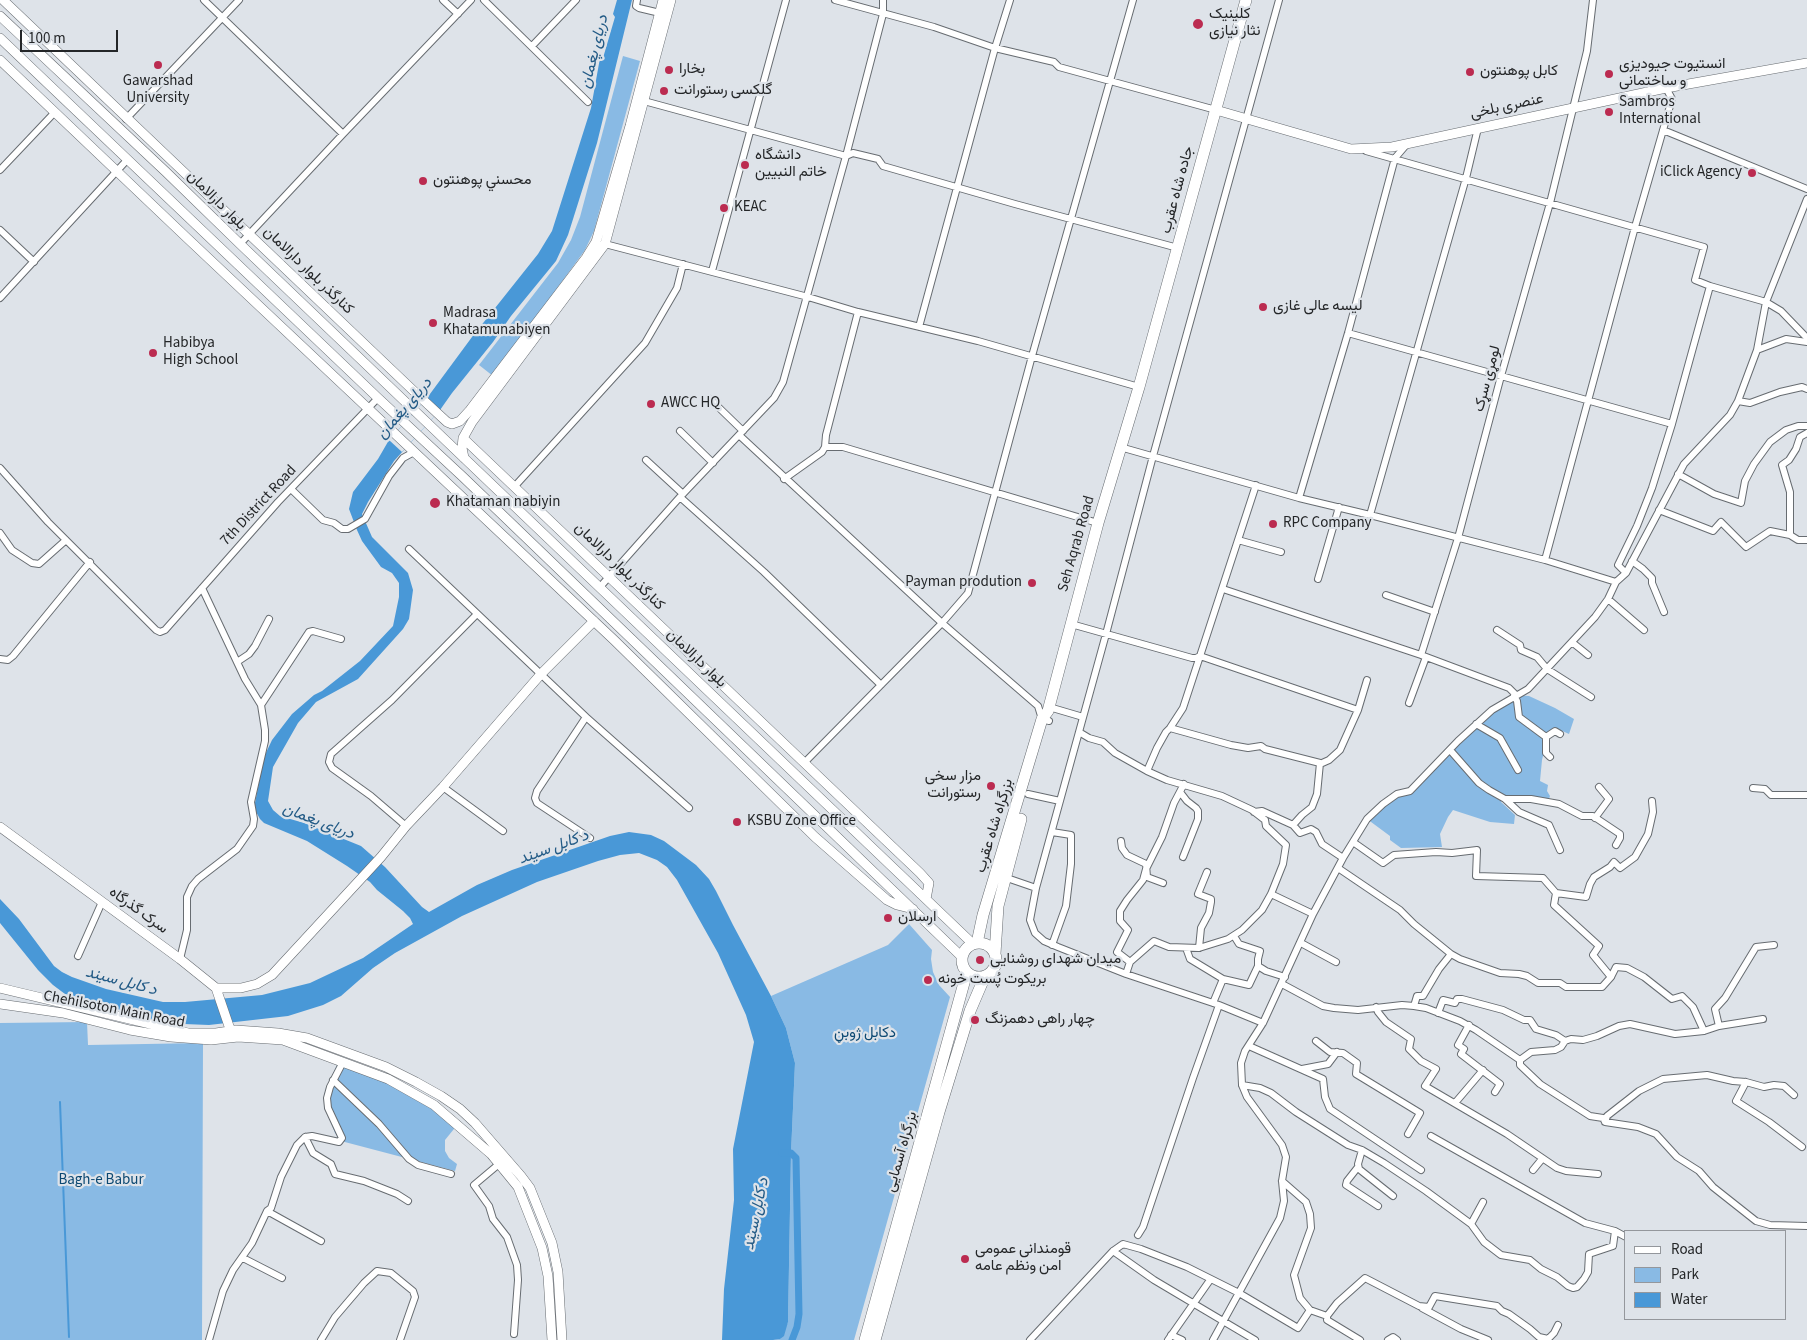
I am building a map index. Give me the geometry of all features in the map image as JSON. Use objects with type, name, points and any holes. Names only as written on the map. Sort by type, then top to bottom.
[{"type":"highway","name":"جاده شاه عقرب","points":[[1140,387],[1246,0]]},
{"type":"highway","name":"Seh Aqrab Road","points":[[1004,877],[1028,794],[1047,714],[1098,523],[1140,387]]},
{"type":"highway","name":"بزرگراه شاه عقرب","points":[[975,943],[1047,714]]},
{"type":"highway","name":"بزرگراه شاه عقرب","points":[[995,954],[998,906],[1004,877]]},
{"type":"highway","points":[[975,943],[988,945],[995,954],[996,964],[994,969],[985,976],[976,976],[967,972],[964,968],[962,957],[968,947],[975,943]]},
{"type":"highway","name":"بزرگراه آسمایی","points":[[865,1340],[967,972]]},
{"type":"highway","name":"بزرگراه آسمایی","points":[[875,1340],[944,1094],[970,1012],[985,976]]},
{"type":"main road","name":"کنارگذر بلوار دارالامان","points":[[3,0],[126,119],[449,423],[456,423],[460,420],[586,258],[596,242],[650,65]]},
{"type":"main road","points":[[464,458],[463,438],[472,422],[605,244],[644,101],[663,0]]},
{"type":"main road","points":[[650,65],[671,0]]},
{"type":"main road","name":"بلوار دارالامان","points":[[0,16],[166,172],[926,899],[975,943]]},
{"type":"main road","name":"بلوار دارالامان","points":[[0,38],[400,420],[463,477],[962,957]]},
{"type":"main road","points":[[0,60],[186,238],[594,621],[815,837],[887,900],[913,909]]},
{"type":"main road","name":"عنصری بلخی","points":[[1216,110],[1351,149],[1392,147],[1666,88],[1807,63]]},
{"type":"main road","points":[[166,172],[174,163]]},
{"type":"main road","points":[[336,358],[347,346]]},
{"type":"main road","points":[[389,386],[398,376]]},
{"type":"main road","name":"کنارگذر بلوار دارالامان","points":[[463,438],[920,872],[929,883],[926,899]]},
{"type":"main road","points":[[471,485],[482,474]]},
{"type":"main road","points":[[230,1031],[217,990],[241,988],[256,984],[272,974],[381,857],[406,826],[443,787],[541,674],[594,621]]},
{"type":"main road","name":"سرک گذرگاه","points":[[0,827],[180,959],[217,990]]},
{"type":"main road","name":"Chehilsoton Main Road","points":[[0,988],[188,1033],[230,1031],[281,1036]]},
{"type":"main road","name":"Chehilsoton Main Road","points":[[0,1004],[63,1013],[130,1030],[171,1037],[211,1040],[230,1031]]},
{"type":"main road","points":[[281,1036],[388,1079],[434,1105],[477,1141],[499,1164],[518,1187],[542,1248],[548,1276],[552,1340]]},
{"type":"main road","points":[[281,1036],[307,1038],[386,1067],[442,1096],[475,1123],[530,1188],[541,1215],[552,1243],[558,1272],[562,1340]]},
{"type":"street","points":[[204,0],[343,134]]},
{"type":"street","points":[[126,119],[239,0]]},
{"type":"street","points":[[443,0],[458,14]]},
{"type":"street","points":[[240,244],[472,0]]},
{"type":"street","points":[[484,0],[588,102]]},
{"type":"street","points":[[532,46],[576,0]]},
{"type":"street","points":[[637,0],[636,6],[639,8],[660,13]]},
{"type":"street","points":[[712,271],[786,0]]},
{"type":"street","points":[[835,0],[934,26],[995,48],[1054,62],[1060,66],[1216,110]]},
{"type":"street","points":[[600,587],[774,398],[783,382],[846,156],[883,14],[883,0]]},
{"type":"street","points":[[918,328],[1010,0]]},
{"type":"street","points":[[805,762],[942,623],[968,593],[1032,356],[1133,0]]},
{"type":"street","points":[[1263,1023],[1216,1004],[1126,974],[1052,945],[1035,933],[1030,920],[1036,888],[1279,0]]},
{"type":"street","name":"لومړی سړک","points":[[1408,704],[1458,538],[1550,203],[1587,51],[1593,0]]},
{"type":"street","points":[[1545,560],[1635,227],[1672,99],[1666,88]]},
{"type":"street","points":[[644,101],[846,156],[854,153],[878,159],[883,166],[1178,248]]},
{"type":"street","points":[[0,170],[55,112]]},
{"type":"street","points":[[1370,514],[1466,178],[1478,128]]},
{"type":"street","points":[[1663,130],[1807,189]]},
{"type":"street","points":[[1299,498],[1348,332],[1395,158],[1407,144]]},
{"type":"street","points":[[1360,149],[1704,247],[1695,280],[1766,302],[1781,311],[1807,340]]},
{"type":"street","points":[[0,298],[127,160]]},
{"type":"street","points":[[1213,1340],[1280,1218],[1284,1202],[1282,1181],[1286,1157],[1282,1145],[1248,1097],[1242,1085],[1241,1063],[1245,1051],[1263,1023],[1314,914],[1343,858],[1367,819],[1397,794],[1410,791],[1492,710],[1528,689],[1573,643],[1608,599],[1616,582],[1626,573],[1678,474],[1690,457],[1730,415],[1738,401],[1757,350],[1766,302],[1807,199]]},
{"type":"street","points":[[0,230],[34,262]]},
{"type":"street","points":[[605,244],[712,271],[918,328],[1032,356],[1140,387]]},
{"type":"street","points":[[514,486],[645,343],[677,288],[683,264]]},
{"type":"street","points":[[1626,573],[1618,565],[1637,526],[1652,488],[1672,424],[1710,286]]},
{"type":"street","points":[[784,479],[822,452],[825,447],[826,435],[858,312]]},
{"type":"street","points":[[1348,332],[1672,424]]},
{"type":"street","points":[[1757,350],[1786,339],[1807,340]]},
{"type":"street","points":[[1738,401],[1750,403],[1788,390],[1802,387],[1807,389]]},
{"type":"street","name":"7th District Road","points":[[90,562],[156,630],[160,632],[165,630],[247,536],[378,398]]},
{"type":"street","points":[[710,399],[784,479],[942,623],[1047,714],[1083,717]]},
{"type":"street","points":[[1678,474],[1714,494],[1741,503],[1745,481],[1754,464],[1770,442],[1786,430],[1798,426],[1807,426]]},
{"type":"street","points":[[680,432],[713,463]]},
{"type":"street","points":[[1790,535],[1790,492],[1782,465],[1789,460],[1796,449],[1800,437],[1807,433]]},
{"type":"street","points":[[825,447],[842,447],[1098,523]]},
{"type":"street","points":[[1120,447],[1299,498],[1370,514],[1545,560],[1616,582]]},
{"type":"street","points":[[291,489],[323,520],[334,523],[342,529],[355,526],[365,519],[389,476],[411,449]]},
{"type":"street","points":[[646,460],[881,684]]},
{"type":"street","points":[[0,468],[16,488],[90,562],[13,656],[8,660],[0,659]]},
{"type":"street","points":[[1147,771],[1166,732],[1183,708],[1256,485]]},
{"type":"street","points":[[1318,579],[1339,508]]},
{"type":"street","points":[[1659,510],[1713,531],[1721,522],[1746,547],[1770,531],[1790,535],[1798,540],[1807,540]]},
{"type":"street","points":[[0,533],[12,550],[32,563],[39,564],[66,540]]},
{"type":"street","points":[[1238,540],[1281,552]]},
{"type":"street","points":[[409,549],[586,717],[689,808]]},
{"type":"street","points":[[1632,561],[1644,569],[1652,578],[1652,583],[1664,612]]},
{"type":"street","points":[[180,959],[187,930],[187,897],[192,886],[237,850],[253,826],[254,819],[251,802],[266,730],[261,706],[202,588]]},
{"type":"street","points":[[1223,589],[1302,614],[1509,688],[1517,701],[1518,717],[1546,737]]},
{"type":"street","points":[[1386,595],[1435,612]]},
{"type":"street","points":[[1608,599],[1644,630]]},
{"type":"street","points":[[406,826],[371,796],[332,768],[329,762],[331,754],[392,700],[477,614]]},
{"type":"street","points":[[238,662],[249,654],[255,646],[269,619]]},
{"type":"street","points":[[1071,624],[1192,658],[1200,656],[1358,710]]},
{"type":"street","points":[[1497,630],[1520,645],[1521,650],[1537,657],[1547,669],[1591,697]]},
{"type":"street","points":[[261,706],[308,632],[313,631],[341,639]]},
{"type":"street","points":[[1573,643],[1588,655]]},
{"type":"street","points":[[1170,728],[1231,745],[1248,748],[1261,746],[1264,749],[1320,764],[1329,760],[1340,750],[1358,710],[1367,680]]},
{"type":"street","points":[[586,717],[537,790],[535,798],[537,803],[590,838]]},
{"type":"street","points":[[1476,724],[1500,738],[1518,770]]},
{"type":"street","points":[[1546,737],[1555,731],[1560,734]]},
{"type":"street","points":[[1079,732],[1089,738],[1103,742],[1115,753],[1147,771],[1222,796],[1254,812],[1265,820],[1266,826],[1286,846],[1283,864],[1271,894],[1262,910],[1242,930],[1218,944],[1199,948],[1169,947],[1154,941],[1130,962],[1126,974]]},
{"type":"street","points":[[1546,737],[1546,753],[1550,757]]},
{"type":"street","points":[[1450,750],[1479,783],[1505,799],[1519,812],[1549,825],[1560,850]]},
{"type":"street","points":[[1292,825],[1312,807],[1317,794],[1320,764]]},
{"type":"street","points":[[1130,962],[1118,952],[1128,930],[1120,921],[1120,911],[1143,880],[1146,869],[1162,837],[1174,803],[1184,784]]},
{"type":"street","points":[[443,787],[503,830]]},
{"type":"street","points":[[1595,818],[1609,799],[1599,787]]},
{"type":"street","points":[[1754,788],[1764,789],[1771,795],[1807,795]]},
{"type":"street","points":[[1180,792],[1198,811],[1198,819],[1183,857]]},
{"type":"street","points":[[1028,794],[1060,801]]},
{"type":"street","points":[[1505,799],[1531,799],[1559,804],[1582,816],[1587,815],[1595,818],[1620,834],[1616,845]]},
{"type":"street","points":[[1353,842],[1383,863],[1394,855],[1477,850],[1476,876],[1543,878],[1556,893],[1586,897],[1594,877],[1610,867],[1614,862],[1620,868],[1635,857],[1648,834],[1653,812],[1652,800]]},
{"type":"street","points":[[1254,812],[1262,811],[1292,825],[1300,833],[1312,829],[1316,832],[1322,844],[1343,858]]},
{"type":"street","points":[[1052,832],[1070,835],[1071,864],[1066,906],[1052,945]]},
{"type":"street","points":[[1121,841],[1122,848],[1128,855],[1146,864],[1146,877],[1163,883]]},
{"type":"street","points":[[1338,868],[1400,910],[1451,954],[1500,973],[1518,974],[1527,976],[1538,983],[1560,983],[1566,987],[1602,988],[1612,977],[1616,967],[1627,968],[1644,977],[1672,999],[1682,996],[1694,1007],[1704,1031]]},
{"type":"street","points":[[1199,948],[1201,928],[1209,913],[1211,902],[1211,899],[1198,894],[1207,872]]},
{"type":"street","points":[[1004,877],[1036,888]]},
{"type":"street","points":[[1556,893],[1554,906],[1598,946],[1592,955],[1612,977]]},
{"type":"street","points":[[1271,894],[1314,914]]},
{"type":"street","points":[[78,956],[102,902]]},
{"type":"street","points":[[1186,948],[1190,959],[1222,979],[1248,985],[1258,966],[1260,951],[1238,944],[1234,936]]},
{"type":"street","points":[[1301,943],[1336,962]]},
{"type":"street","points":[[1719,1026],[1715,1009],[1725,998],[1756,947],[1774,945]]},
{"type":"street","points":[[1414,1006],[1417,996],[1423,996],[1439,969],[1451,954]]},
{"type":"street","points":[[1258,966],[1266,971],[1285,977]]},
{"type":"street","points":[[1138,1235],[1143,1227],[1193,1078],[1222,979]]},
{"type":"street","points":[[1282,984],[1323,1006],[1358,1010],[1376,1007],[1414,1006],[1426,1008],[1469,1025],[1520,1060],[1520,1065],[1540,1084],[1590,1116],[1603,1118],[1605,1122],[1638,1126],[1656,1134],[1678,1157],[1699,1171],[1713,1187],[1756,1221],[1770,1225],[1807,1226]]},
{"type":"street","points":[[1438,1013],[1443,1000],[1455,1002],[1457,999],[1462,999],[1503,1010],[1524,1020],[1530,1020],[1536,1029],[1556,1035],[1565,1041]]},
{"type":"street","points":[[1376,1007],[1386,1022],[1411,1039],[1409,1049],[1421,1061],[1436,1069],[1425,1086],[1507,1134],[1556,1168],[1566,1171],[1598,1174]]},
{"type":"street","points":[[1520,1060],[1531,1052],[1555,1050],[1561,1047],[1565,1041],[1571,1039],[1583,1040],[1619,1026],[1630,1024],[1676,1034],[1692,1033],[1719,1026],[1763,1020]]},
{"type":"street","points":[[1469,1025],[1458,1045],[1464,1049],[1462,1054],[1500,1084],[1495,1092]]},
{"type":"street","points":[[1316,1041],[1330,1052],[1343,1053],[1356,1064],[1356,1074],[1420,1113],[1408,1134]]},
{"type":"street","points":[[1249,1046],[1323,1079],[1325,1097],[1330,1109],[1421,1170]]},
{"type":"street","points":[[1302,1070],[1328,1064],[1337,1052]]},
{"type":"street","points":[[210,1340],[223,1291],[233,1270],[252,1243],[267,1211],[271,1208],[280,1177],[297,1145],[305,1137],[312,1136],[338,1142],[342,1138],[328,1108],[327,1098],[342,1062]]},
{"type":"street","points":[[1455,1104],[1483,1070]]},
{"type":"street","points":[[1605,1122],[1607,1116],[1639,1091],[1663,1079],[1707,1075],[1764,1087],[1784,1086],[1794,1095]]},
{"type":"street","points":[[333,1080],[379,1124],[409,1159],[418,1165],[451,1174]]},
{"type":"street","points":[[1746,1082],[1736,1101],[1769,1122],[1802,1147]]},
{"type":"street","points":[[1242,1085],[1260,1088],[1271,1093],[1296,1112],[1348,1145],[1362,1150],[1426,1191],[1471,1224],[1484,1242],[1501,1256],[1530,1260],[1541,1269],[1573,1288],[1577,1287],[1588,1272],[1589,1254],[1614,1246],[1615,1231]]},
{"type":"street","points":[[1430,1136],[1586,1223],[1615,1231],[1624,1236]]},
{"type":"street","points":[[305,1137],[313,1153],[331,1164],[335,1174],[364,1181],[397,1194],[408,1201]]},
{"type":"street","points":[[1362,1150],[1358,1167],[1346,1185],[1378,1206]]},
{"type":"street","points":[[1533,1170],[1542,1159]]},
{"type":"street","points":[[499,1164],[474,1185],[489,1206],[493,1219],[507,1237],[517,1265],[518,1280],[514,1334]]},
{"type":"street","points":[[1358,1167],[1393,1196]]},
{"type":"street","points":[[1282,1181],[1306,1202],[1310,1214],[1311,1228],[1294,1275],[1300,1298],[1310,1310],[1326,1316],[1327,1320],[1360,1340]]},
{"type":"street","points":[[1471,1224],[1483,1202]]},
{"type":"street","points":[[267,1211],[321,1241]]},
{"type":"street","points":[[1030,1340],[1113,1251],[1123,1244],[1187,1267],[1239,1293],[1298,1328],[1310,1310]]},
{"type":"street","points":[[1113,1251],[1154,1280],[1255,1340]]},
{"type":"street","points":[[243,1258],[282,1278]]},
{"type":"street","points":[[321,1340],[335,1317],[364,1283],[377,1272],[392,1273],[413,1291],[414,1297],[400,1340]]},
{"type":"street","points":[[1326,1316],[1365,1278],[1461,1329],[1488,1340]]},
{"type":"street","points":[[1182,1340],[1169,1337],[1210,1280]]},
{"type":"street","points":[[1419,1306],[1429,1306],[1435,1296],[1497,1306],[1530,1329],[1539,1338],[1548,1339],[1558,1325]]},
{"type":"green space","points":[[623,56],[640,61],[594,231],[585,250],[493,376],[479,365],[558,263],[571,240],[580,217]]},
{"type":"green space","points":[[1516,695],[1529,696],[1574,719],[1569,734],[1558,729],[1549,737],[1546,743],[1540,781],[1548,785],[1547,791],[1550,796],[1548,802],[1502,795],[1501,802],[1515,815],[1514,824],[1490,822],[1453,810],[1440,834],[1442,847],[1401,848],[1390,840],[1390,836],[1367,819],[1383,804],[1406,793],[1458,741]]},
{"type":"green space","name":"دکابل ژوبڼ","points":[[909,924],[932,950],[933,972],[939,985],[950,997],[854,1340],[773,1340],[780,1339],[788,1322],[791,1153],[795,1063],[786,1028],[771,996],[888,945]]},
{"type":"green space","name":"Bagh-e Babur","points":[[87,1022],[88,1045],[203,1043],[202,1340],[0,1340],[0,1023]]},
{"type":"green space","points":[[339,1061],[388,1079],[458,1124],[445,1140],[445,1151],[449,1158],[457,1164],[455,1171],[341,1141],[335,1133],[325,1108],[324,1096]]},
{"type":"water","name":"د کابل سيند","points":[[617,0],[632,0],[597,143],[568,235],[556,261],[511,316],[440,410],[394,461],[362,514],[372,537],[408,573],[413,590],[409,619],[403,629],[358,679],[316,702],[298,723],[273,767],[268,801],[273,810],[280,816],[304,823],[361,846],[385,867],[422,907],[429,912],[477,885],[512,870],[610,836],[629,832],[651,835],[664,841],[696,865],[709,879],[716,891],[771,996],[786,1028],[795,1063],[791,1153],[788,1322],[784,1336],[773,1340],[722,1340],[724,1289],[734,1200],[733,1149],[754,1042],[746,1015],[718,953],[677,880],[667,867],[657,860],[639,853],[620,855],[537,882],[462,916],[395,953],[373,968],[341,996],[323,1005],[288,1016],[209,1025],[155,1020],[65,994],[38,970],[0,923],[0,899],[19,919],[54,966],[62,972],[106,989],[163,1002],[185,1002],[262,995],[310,983],[363,958],[413,924],[403,911],[370,882],[347,866],[307,841],[264,823],[260,819],[254,808],[264,757],[272,740],[292,714],[360,661],[393,626],[399,597],[399,583],[392,573],[381,567],[362,541],[349,509],[353,492],[378,459],[389,440],[427,398],[472,337],[538,254],[552,231],[591,108],[600,58],[603,58],[615,17],[613,14]]},
{"type":"pier","points":[[427,398],[440,410],[402,452],[389,440]]},
{"type":"waterway","points":[[60,1102],[69,1337]]},
{"type":"waterway","points":[[782,1153],[791,1153],[796,1158],[799,1314],[792,1340]]},
{"type":"place","name":"کلینیک نثار نیازی","points":[[1198,24]]},
{"type":"place","name":"Gawarshad University","points":[[158,65]]},
{"type":"place","name":"بخارا","points":[[669,70]]},
{"type":"place","name":"کابل پوهنتون","points":[[1470,72]]},
{"type":"place","name":"انستیوت جیودیزی و ساختمانی","points":[[1609,74]]},
{"type":"place","name":"گلکسی رستورانت","points":[[664,91]]},
{"type":"place","name":"Sambros International","points":[[1609,112]]},
{"type":"place","name":"دانشگاه خاتم النبیین","points":[[745,165]]},
{"type":"place","name":"iClick Agency","points":[[1752,173]]},
{"type":"place","name":"محسني پوهنتون","points":[[423,181]]},
{"type":"place","name":"KEAC","points":[[724,208]]},
{"type":"place","name":"لیسه عالی غازی","points":[[1263,307]]},
{"type":"place","name":"Madrasa Khatamunabiyen","points":[[433,323]]},
{"type":"place","name":"Habibya High School","points":[[153,353]]},
{"type":"place","name":"AWCC HQ","points":[[651,404]]},
{"type":"place","name":"Khataman nabiyin","points":[[435,503]]},
{"type":"place","name":"RPC Company","points":[[1273,524]]},
{"type":"place","name":"Payman prodution","points":[[1032,583]]},
{"type":"place","name":"مزار سخی رستورانت","points":[[991,786]]},
{"type":"place","name":"KSBU Zone Office","points":[[737,822]]},
{"type":"place","name":"ارسلان","points":[[888,918]]},
{"type":"place","name":"میدان شهدای روشنایی","points":[[980,960]]},
{"type":"place","name":"بریکوت پُست خونه","points":[[928,980]]},
{"type":"place","name":"چهار راهی دهمزنگ","points":[[975,1020]]},
{"type":"place","name":"قومندانی عمومی امن ونظم عامه","points":[[965,1259]]},
{"type":"water label","name":"دریای پغمان","points":[[595,52]]},
{"type":"water label","name":"دریای پغمان","points":[[405,409]]},
{"type":"water label","name":"دریای پغمان","points":[[318,822]]}]
